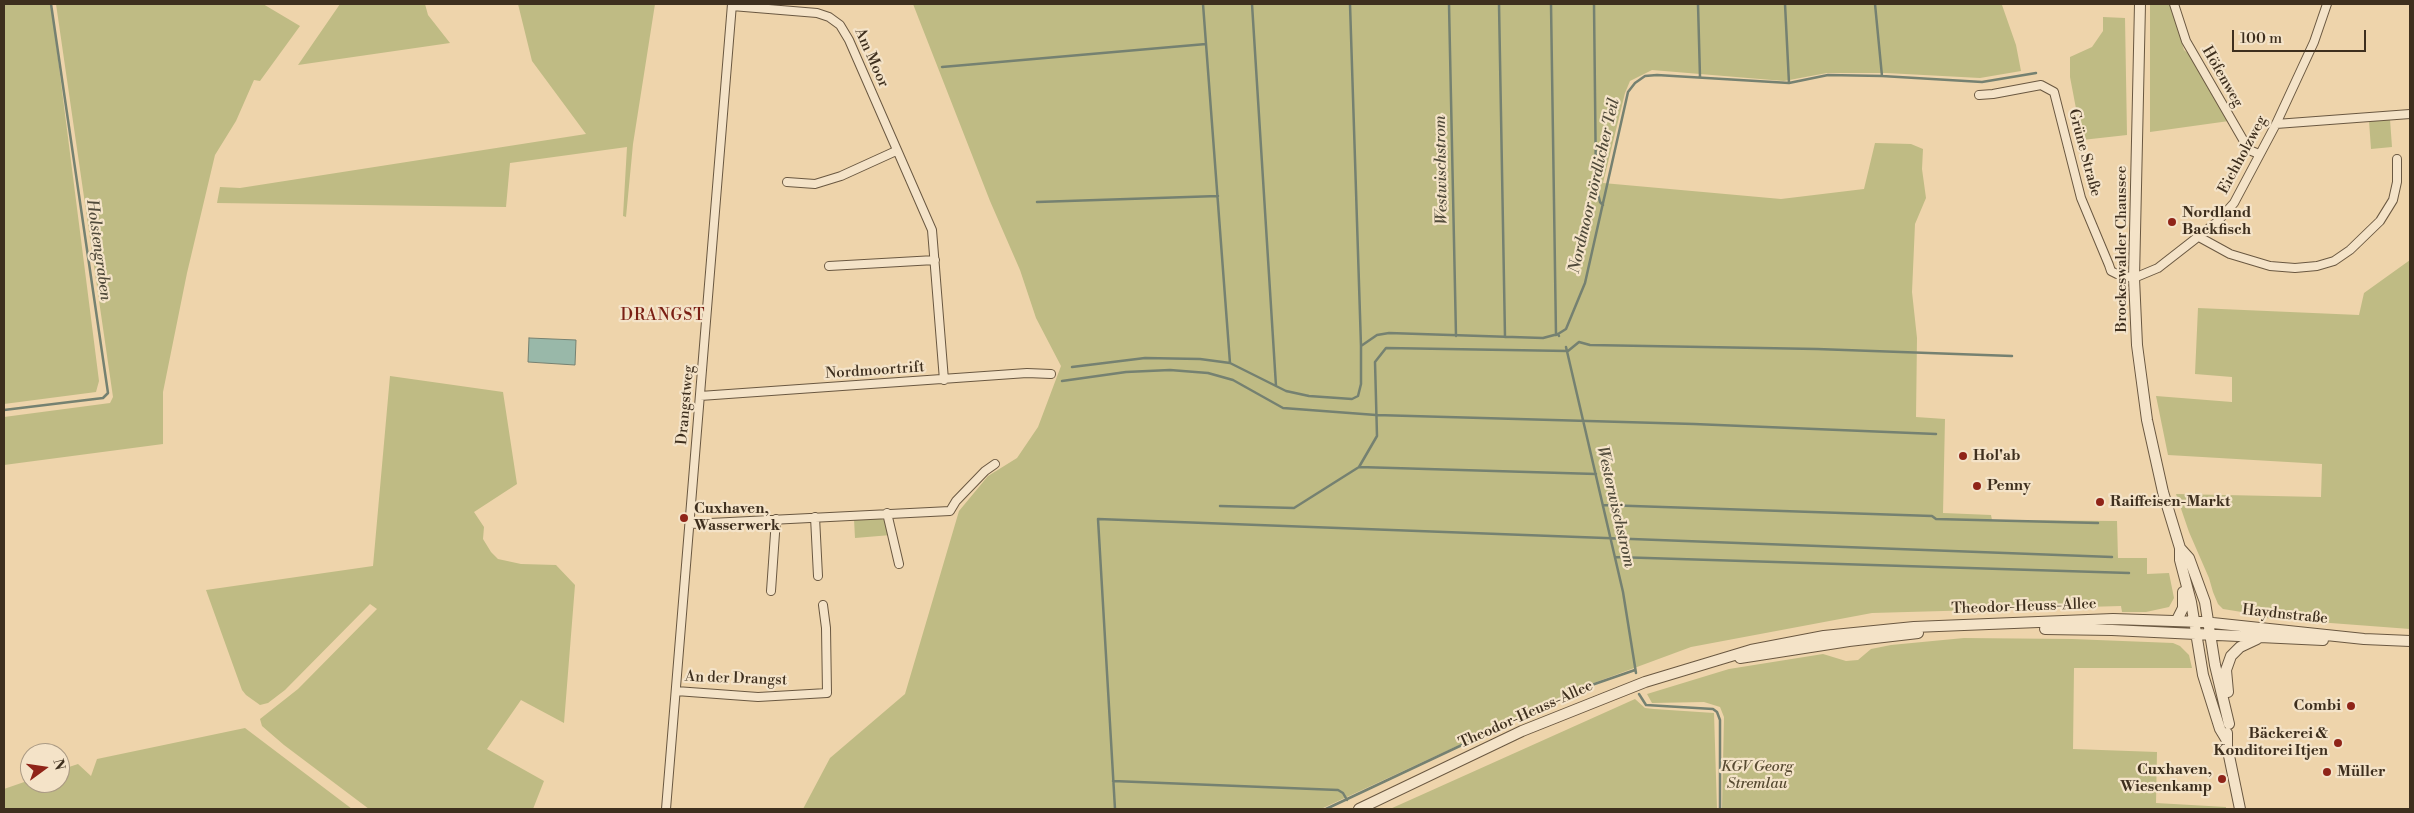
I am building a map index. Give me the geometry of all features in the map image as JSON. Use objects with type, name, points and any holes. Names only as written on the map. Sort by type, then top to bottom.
[{"type":"street","name":"Brockeswalder Chaussee","points":[[2140,4],[2134,278],[2137,344],[2146,420],[2163,492],[2180,548],[2180,560],[2202,622]]},
{"type":"street","name":"Höfenweg","points":[[2174,4],[2186,41],[2249,150],[2259,154]]},
{"type":"street","name":"Eichholzweg","points":[[2134,278],[2158,268],[2199,237],[2234,203],[2276,124],[2314,42],[2327,4]]},
{"type":"street","name":"Am Moor","points":[[732,5],[817,13],[829,17],[840,25],[849,40],[932,230],[944,380]]},
{"type":"street","name":"Drangstweg","points":[[666,809],[732,5]]},
{"type":"street","name":"Grüne Straße","points":[[1979,95],[2041,85],[2054,92],[2081,198],[2111,271],[2134,278]]},
{"type":"street","points":[[2276,124],[2410,114]]},
{"type":"street","points":[[787,182],[815,184],[841,176],[896,151]]},
{"type":"street","points":[[2199,237],[2230,254],[2270,266],[2295,268],[2328,264],[2350,250],[2380,221],[2393,200],[2397,182],[2397,159]]},
{"type":"street","points":[[829,266],[935,260]]},
{"type":"street","name":"Nordmoortrift","points":[[700,396],[1026,373],[1051,374]]},
{"type":"street","points":[[690,524],[950,511],[956,501],[984,471],[996,464]]},
{"type":"street","points":[[887,514],[899,564]]},
{"type":"street","points":[[815,517],[818,576]]},
{"type":"street","points":[[771,591],[776,519]]},
{"type":"street","name":"Brockeswalder Chaussee","points":[[2180,548],[2189,558],[2198,580],[2203,635],[2203,676],[2220,729],[2226,739],[2240,809]]},
{"type":"street","points":[[2177,620],[2184,601],[2178,566],[2180,560]]},
{"type":"street","name":"An der Drangst","points":[[676,691],[758,697],[827,693],[826,628],[823,605]]},
{"type":"street","name":"Theodor-Heuss-Allee","points":[[1359,809],[1522,731],[1578,707],[1645,682],[1711,662],[1848,637],[1947,625],[2113,618],[2202,622]]},
{"type":"street","name":"Haydnstraße","points":[[2202,622],[2364,639],[2410,641]]},
{"type":"street","name":"Theodor-Heuss-Allee","points":[[1848,637],[1966,629],[2112,630],[2203,635]]},
{"type":"street","name":"Brockeswalder Chaussee","points":[[2203,635],[2229,724],[2226,739]]},
{"type":"street","name":"Haydnstraße","points":[[2203,635],[2321,640],[2364,639]]},
{"type":"street","points":[[2229,724],[2231,713],[2225,679],[2228,662],[2240,647],[2260,638]]},
{"type":"green space","points":[[4,4],[51,4],[99,381],[96,392],[4,404]]},
{"type":"green space","points":[[56,4],[263,4],[300,26],[260,81],[254,80],[236,121],[215,155],[187,273],[163,392],[163,444],[4,465],[4,417],[110,403],[113,397]]},
{"type":"green space","points":[[340,4],[425,4],[428,15],[450,43],[298,65]]},
{"type":"green space","points":[[518,4],[655,4],[633,144],[626,217],[623,216],[627,147],[510,163],[506,207],[217,203],[220,187],[240,188],[586,134],[532,61]]},
{"type":"green space","points":[[913,4],[2005,4],[2002,5],[2016,45],[2021,71],[1980,78],[1886,73],[1827,73],[1784,81],[1652,70],[1630,81],[1625,93],[1603,183],[1781,199],[1864,189],[1875,143],[1911,144],[1923,149],[1922,169],[1926,198],[1915,224],[1912,292],[1917,338],[1916,417],[1945,419],[1943,513],[1991,515],[1992,520],[2117,521],[2118,558],[2147,558],[2147,574],[2169,573],[2174,598],[2169,607],[2146,612],[2122,612],[2121,606],[1872,613],[1691,647],[1591,684],[1321,809],[803,809],[830,758],[905,694],[959,511],[988,476],[1017,458],[1038,427],[1061,366],[1036,318],[1020,270],[990,201]]},
{"type":"green space","points":[[2150,4],[2171,4],[2184,50],[2190,55],[2229,121],[2150,132]]},
{"type":"green space","points":[[2103,17],[2125,18],[2127,135],[2082,140],[2070,77],[2070,57],[2092,47],[2103,31]]},
{"type":"green space","points":[[2390,119],[2392,147],[2371,149],[2369,121]]},
{"type":"green space","points":[[2410,260],[2410,629],[2251,617],[2248,613],[2223,609],[2218,604],[2213,592],[2176,494],[2321,497],[2322,464],[2168,455],[2156,396],[2232,402],[2232,377],[2195,374],[2198,308],[2359,315],[2364,293]]},
{"type":"green space","points":[[390,376],[503,392],[517,484],[474,512],[484,527],[483,539],[498,559],[521,564],[556,565],[575,585],[564,723],[521,700],[487,749],[544,781],[533,809],[369,809],[284,745],[262,726],[260,719],[298,689],[377,609],[370,604],[285,690],[268,703],[260,705],[242,690],[206,590],[373,566]]},
{"type":"green space","points":[[879,518],[886,521],[891,535],[855,538],[854,519]]},
{"type":"green space","name":"KGV Georg Stremlau","points":[[1964,638],[2072,639],[2173,643],[2180,646],[2189,655],[2192,668],[2074,668],[2073,749],[2157,752],[2156,803],[2226,807],[2226,809],[1722,809],[1724,717],[1720,707],[1704,702],[1652,703],[1647,694],[1729,669],[1823,654],[1846,661],[1858,660],[1871,649],[1891,645]]},
{"type":"green space","points":[[1635,699],[1645,708],[1714,713],[1717,809],[1390,809]]},
{"type":"green space","points":[[245,728],[352,809],[4,809],[4,789],[20,783],[20,793],[70,793],[70,767],[78,764],[91,776],[97,759]]},
{"type":"shaded area","points":[[529,338],[576,340],[575,365],[528,362]]},
{"type":"waterway","name":"Holstengraben","points":[[4,410],[103,398],[108,393],[51,4]]},
{"type":"waterway","points":[[1203,4],[1230,363]]},
{"type":"waterway","points":[[1252,4],[1276,386]]},
{"type":"waterway","points":[[1350,4],[1361,346]]},
{"type":"waterway","name":"Westwischstrom","points":[[1449,4],[1456,336]]},
{"type":"waterway","points":[[1499,4],[1505,337]]},
{"type":"waterway","points":[[1551,4],[1556,335]]},
{"type":"waterway","points":[[1594,4],[1596,185],[1600,202],[1603,205]]},
{"type":"waterway","points":[[1698,4],[1700,77]]},
{"type":"waterway","points":[[1785,4],[1789,83]]},
{"type":"waterway","points":[[1875,4],[1882,76]]},
{"type":"waterway","points":[[942,67],[1206,44]]},
{"type":"waterway","name":"Nordmoor nördlicher Teil","points":[[1558,334],[1566,329],[1585,283],[1628,92],[1635,83],[1645,76],[1657,75],[1789,83],[1828,75],[1982,82],[2036,73]]},
{"type":"waterway","points":[[1037,202],[1218,196]]},
{"type":"waterway","points":[[1072,367],[1145,358],[1200,359],[1230,363],[1286,391],[1309,396],[1352,399],[1358,396],[1361,384],[1361,346],[1377,335],[1389,333],[1543,338],[1558,334],[1559,336]]},
{"type":"waterway","points":[[1220,506],[1294,508],[1359,467],[1377,436],[1375,362],[1386,348],[1568,351],[1579,342],[1590,345],[1817,349],[2012,356]]},
{"type":"waterway","name":"Westerwischstrom","points":[[1566,347],[1623,592],[1636,673]]},
{"type":"waterway","points":[[1062,381],[1126,372],[1170,370],[1208,373],[1233,380],[1283,408],[1376,415],[1694,424],[1936,434]]},
{"type":"waterway","points":[[1359,467],[1596,474]]},
{"type":"waterway","points":[[1603,505],[1932,516],[1936,519],[2098,523]]},
{"type":"waterway","points":[[1115,809],[1098,519],[2112,557]]},
{"type":"waterway","points":[[1615,557],[2129,573]]},
{"type":"waterway","points":[[1326,809],[1583,688],[1635,670]]},
{"type":"waterway","name":"Westerwischstrom","points":[[1639,694],[1646,705],[1713,709],[1717,712],[1720,720],[1720,809]]},
{"type":"waterway","points":[[1113,781],[1338,790],[1343,793],[1347,800]]},
{"type":"place","name":"Nordland Backfisch","points":[[2172,222]]},
{"type":"place","name":"Hol'ab","points":[[1963,456]]},
{"type":"place","name":"Penny","points":[[1977,486]]},
{"type":"place","name":"Raiffeisen-Markt","points":[[2100,502]]},
{"type":"place","name":"Cuxhaven, Wasserwerk","points":[[684,518]]},
{"type":"place","name":"Combi","points":[[2351,706]]},
{"type":"place","name":"Bäckerei & Konditorei Itjen","points":[[2338,743]]},
{"type":"place","name":"Müller","points":[[2327,772]]},
{"type":"place","name":"Cuxhaven, Wiesenkamp","points":[[2222,779]]},
{"type":"district","name":"DRANGST","points":[[663,316]]}]
